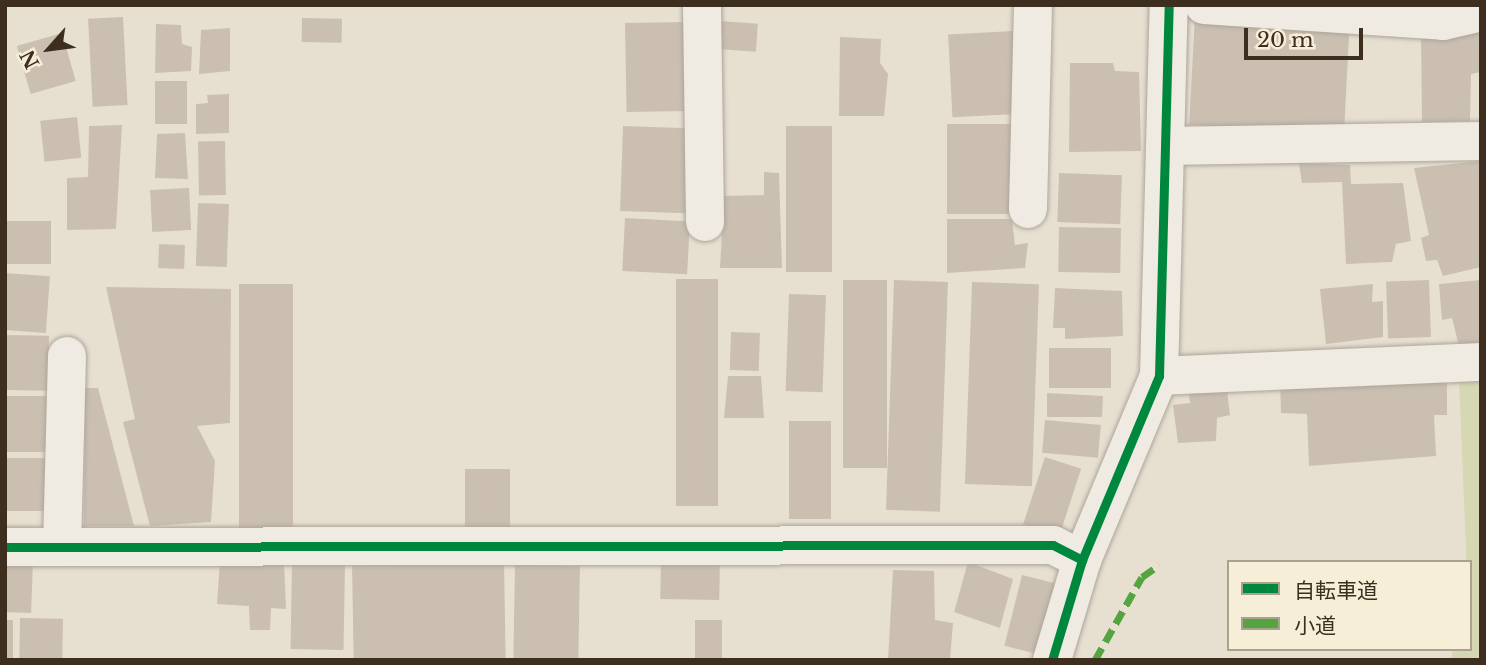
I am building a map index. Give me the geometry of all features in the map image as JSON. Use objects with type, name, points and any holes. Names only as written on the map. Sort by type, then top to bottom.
[{"type":"street","points":[[702,5],[705,222]]},
{"type":"street","points":[[1028,209],[1033,5]]},
{"type":"street","points":[[1052,660],[1082,560],[1160,376],[1169,5]]},
{"type":"street","points":[[1204,5],[1443,21],[1481,12]]},
{"type":"street","points":[[1166,146],[1481,142]]},
{"type":"street","points":[[62,547],[67,356]]},
{"type":"street","points":[[1160,376],[1481,362]]},
{"type":"street","points":[[5,547],[1053,545],[1082,560]]},
{"type":"green space","points":[[1481,376],[1481,660],[1451,660],[1453,651],[1472,651],[1472,560],[1466,560],[1459,378]]},
{"type":"building","points":[[1195,14],[1350,22],[1344,133],[1189,125]]},
{"type":"building","points":[[123,17],[128,105],[93,107],[88,19]]},
{"type":"building","points":[[302,18],[342,19],[342,43],[302,42]]},
{"type":"building","points":[[719,21],[758,24],[756,52],[717,49]]},
{"type":"building","points":[[685,22],[687,111],[627,112],[625,23]]},
{"type":"building","points":[[156,24],[181,25],[182,44],[192,47],[191,71],[155,73]]},
{"type":"building","points":[[1481,26],[1481,72],[1471,74],[1470,121],[1422,122],[1421,32]]},
{"type":"building","points":[[230,28],[230,71],[199,74],[201,30]]},
{"type":"building","points":[[1013,31],[1017,114],[952,117],[948,34]]},
{"type":"building","points":[[62,33],[76,81],[31,94],[17,46]]},
{"type":"building","points":[[840,37],[881,39],[880,63],[888,74],[884,116],[839,116]]},
{"type":"building","points":[[1070,63],[1113,63],[1115,71],[1139,72],[1141,151],[1069,152]]},
{"type":"building","points":[[155,81],[187,81],[187,124],[155,124]]},
{"type":"building","points":[[229,94],[229,133],[196,134],[196,104],[208,103],[207,95]]},
{"type":"building","points":[[77,117],[81,158],[44,162],[40,121]]},
{"type":"building","points":[[947,124],[1013,124],[1013,214],[947,214]]},
{"type":"building","points":[[122,125],[116,229],[67,230],[67,178],[88,177],[89,126]]},
{"type":"building","points":[[623,126],[689,128],[686,213],[620,211]]},
{"type":"building","points":[[786,126],[832,126],[832,272],[786,272]]},
{"type":"building","points":[[185,133],[188,179],[155,178],[157,134]]},
{"type":"building","points":[[198,141],[225,141],[226,195],[199,195]]},
{"type":"building","points":[[1481,161],[1481,267],[1443,276],[1437,260],[1426,261],[1421,238],[1429,235],[1414,168]]},
{"type":"building","points":[[1299,163],[1350,165],[1351,184],[1403,183],[1411,241],[1396,244],[1392,262],[1346,264],[1342,182],[1302,183]]},
{"type":"building","points":[[764,172],[779,173],[782,268],[720,268],[724,196],[764,195]]},
{"type":"building","points":[[1059,173],[1122,175],[1120,224],[1057,222]]},
{"type":"building","points":[[189,188],[191,230],[152,232],[150,190]]},
{"type":"building","points":[[198,203],[229,204],[227,267],[196,266]]},
{"type":"building","points":[[625,218],[690,221],[687,274],[622,271]]},
{"type":"building","points":[[947,219],[1012,219],[1015,245],[1028,243],[1025,268],[947,273]]},
{"type":"building","points":[[5,221],[51,221],[51,264],[5,264]]},
{"type":"building","points":[[1059,227],[1121,228],[1120,273],[1058,272]]},
{"type":"building","points":[[159,244],[185,245],[184,269],[158,268]]},
{"type":"building","points":[[5,273],[50,276],[46,333],[5,330]]},
{"type":"building","points":[[676,279],[718,279],[718,506],[676,506]]},
{"type":"building","points":[[843,280],[887,280],[887,468],[843,468]]},
{"type":"building","points":[[894,280],[948,282],[940,512],[886,510]]},
{"type":"building","points":[[1429,280],[1431,337],[1388,338],[1386,282]]},
{"type":"building","points":[[1481,280],[1481,342],[1459,346],[1452,318],[1442,320],[1439,284]]},
{"type":"building","points":[[972,282],[1039,284],[1032,486],[965,484]]},
{"type":"building","points":[[239,284],[293,284],[293,528],[239,528]]},
{"type":"building","points":[[1373,284],[1372,302],[1383,301],[1383,337],[1326,344],[1320,289]]},
{"type":"building","points":[[106,287],[231,289],[230,423],[197,426],[215,461],[211,522],[150,526],[123,422],[135,419]]},
{"type":"building","points":[[1055,288],[1122,291],[1123,336],[1065,339],[1065,328],[1053,328]]},
{"type":"building","points":[[789,294],[826,295],[823,392],[786,391]]},
{"type":"building","points":[[731,332],[760,333],[759,371],[730,370]]},
{"type":"building","points":[[5,335],[49,336],[48,391],[5,390]]},
{"type":"building","points":[[1049,348],[1111,348],[1111,388],[1049,388]]},
{"type":"building","points":[[728,376],[761,376],[764,418],[724,418]]},
{"type":"building","points":[[1280,379],[1447,379],[1447,415],[1434,415],[1436,456],[1309,466],[1307,414],[1281,413]]},
{"type":"building","points":[[1226,383],[1230,415],[1217,418],[1216,441],[1178,443],[1173,405],[1190,403],[1188,385]]},
{"type":"building","points":[[85,388],[98,388],[134,526],[84,526]]},
{"type":"building","points":[[1047,393],[1103,396],[1102,417],[1047,417]]},
{"type":"building","points":[[5,396],[49,396],[49,452],[5,452]]},
{"type":"building","points":[[1045,420],[1101,425],[1098,458],[1042,453]]},
{"type":"building","points":[[789,421],[831,421],[831,519],[789,519]]},
{"type":"building","points":[[1045,457],[1081,469],[1059,536],[1023,525]]},
{"type":"building","points":[[5,458],[48,458],[48,511],[5,511]]},
{"type":"building","points":[[465,469],[510,469],[510,529],[465,529]]},
{"type":"building","points":[[661,557],[720,558],[719,600],[660,599]]},
{"type":"building","points":[[5,559],[33,560],[31,613],[5,612]]},
{"type":"building","points":[[220,561],[284,562],[286,609],[271,608],[270,630],[250,630],[249,606],[217,604]]},
{"type":"building","points":[[968,562],[1013,579],[1000,628],[954,612]]},
{"type":"building","points":[[504,563],[506,660],[354,660],[352,566]]},
{"type":"building","points":[[292,564],[345,565],[344,650],[291,649]]},
{"type":"building","points":[[515,565],[580,566],[578,660],[513,660]]},
{"type":"building","points":[[893,570],[934,571],[935,620],[953,623],[950,660],[888,660]]},
{"type":"building","points":[[1022,575],[1057,584],[1039,655],[1004,646]]},
{"type":"building","points":[[20,618],[63,619],[62,660],[19,660]]},
{"type":"building","points":[[5,620],[13,620],[13,660],[5,660]]},
{"type":"building","points":[[695,620],[722,620],[722,660],[695,660]]},
{"type":"marked path","points":[[1095,660],[1142,577],[1159,565]]},
{"type":"cycle path","points":[[1052,660],[1082,560],[1159,376],[1169,5]]},
{"type":"cycle path","points":[[5,547],[1053,545],[1082,560]]}]
